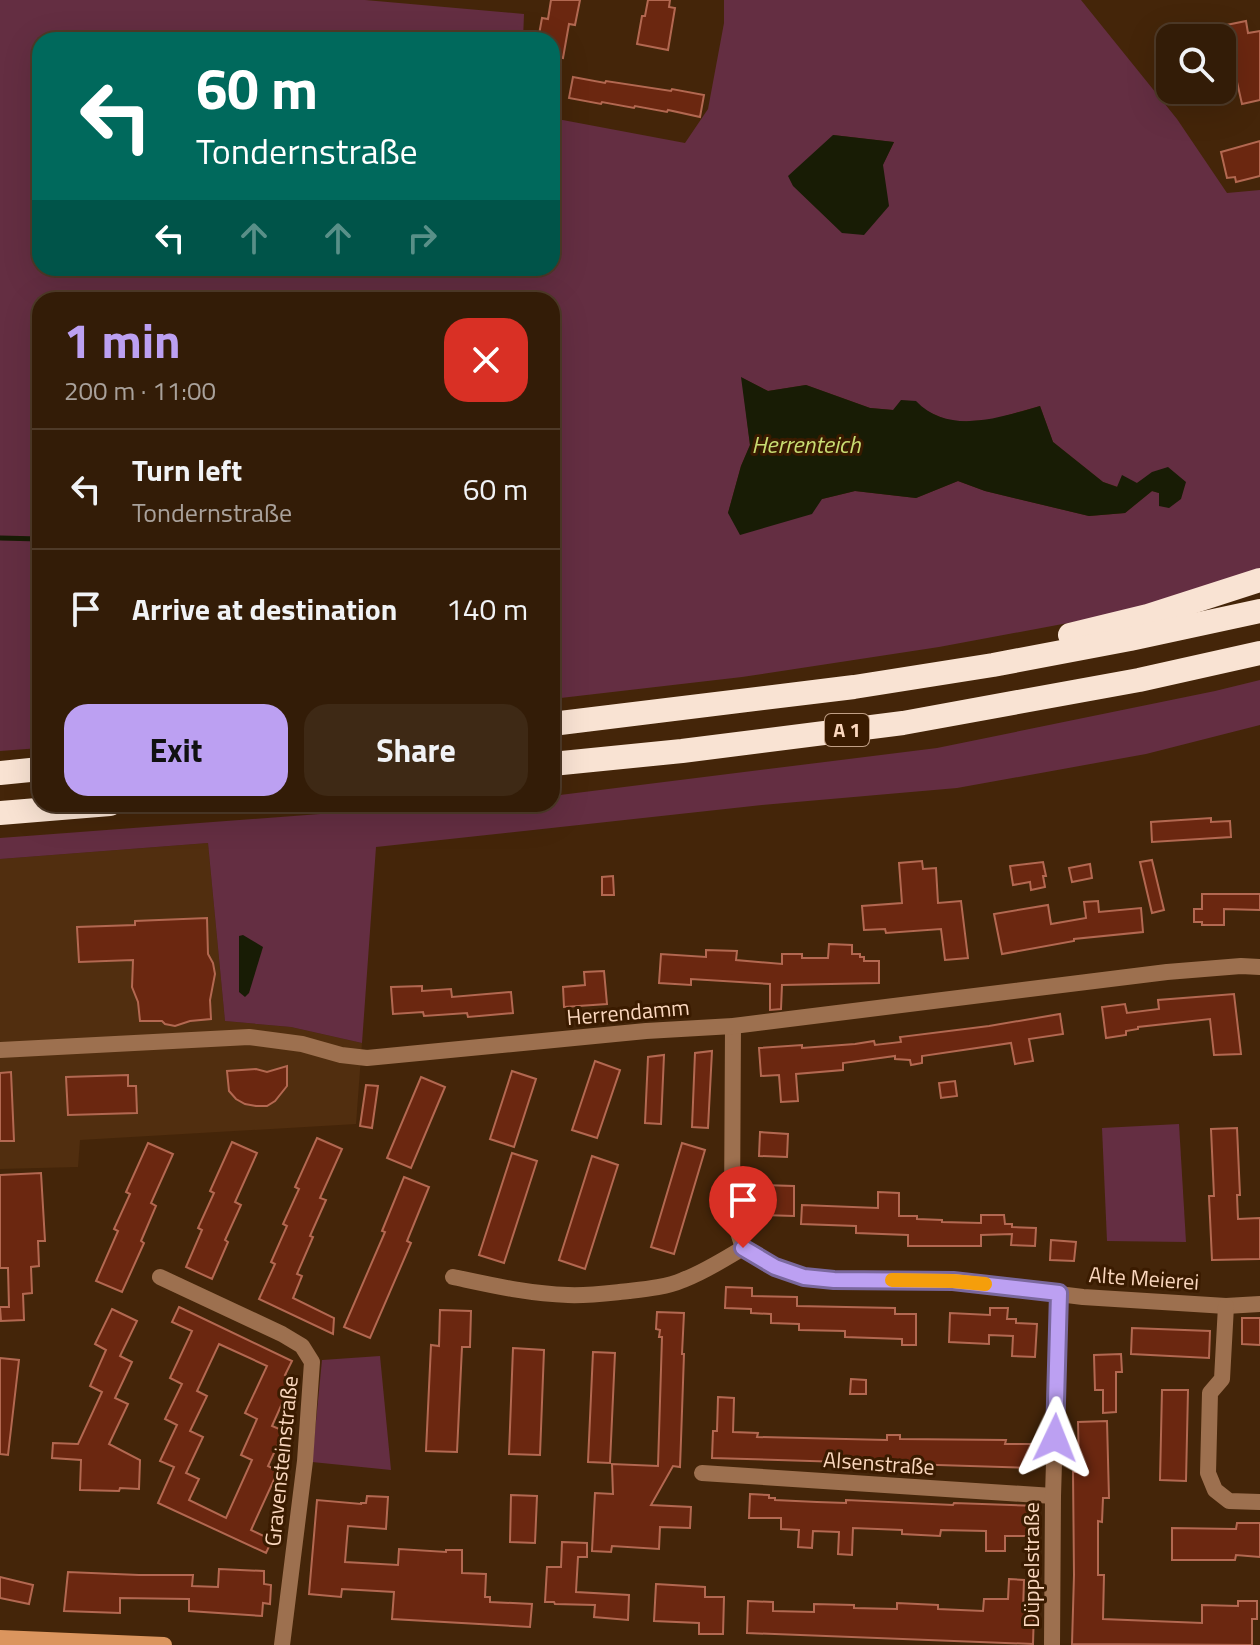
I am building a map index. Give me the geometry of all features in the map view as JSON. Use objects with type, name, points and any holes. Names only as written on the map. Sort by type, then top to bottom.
[{"type":"highway","points":[[854,687],[1148,616],[1260,580]]},
{"type":"highway","name":"A 1","points":[[560,723],[854,687],[1008,663],[1260,611]]},
{"type":"highway","name":"A 1","points":[[560,763],[903,723],[1139,680],[1260,653]]},
{"type":"highway","points":[[0,773],[32,770]]},
{"type":"highway","points":[[0,813],[32,810]]},
{"type":"main road","points":[[0,1638],[164,1645]]},
{"type":"street","name":"Herrendamm","points":[[0,1050],[249,1037],[367,1058],[646,1031],[733,1026],[1139,975],[1260,967]]},
{"type":"street","points":[[453,1277],[512,1290],[570,1296],[614,1293],[680,1282],[743,1248],[732,1213],[733,1026]]},
{"type":"street","name":"Alte Meierei","points":[[743,1248],[775,1267],[804,1277],[953,1281],[1083,1297],[1226,1306],[1260,1304]]},
{"type":"street","name":"Gravensteinstraße","points":[[160,1277],[282,1334],[302,1346],[312,1362],[305,1461],[282,1645]]},
{"type":"street","name":"Düppelstraße","points":[[1052,1645],[1059,1293]]},
{"type":"street","name":"Alte Meierei","points":[[1226,1306],[1222,1379],[1210,1393],[1208,1473],[1215,1490],[1229,1501],[1260,1502]]},
{"type":"street","name":"Alsenstraße","points":[[702,1473],[1053,1496]]},
{"type":"shaded area","points":[[0,0],[365,0],[524,14],[523,32],[32,32],[32,276],[560,276],[560,120],[685,143],[708,109],[724,23],[724,0],[1081,0],[1156,93],[1156,104],[1165,104],[1177,119],[1227,193],[1260,190],[1260,570],[1132,611],[939,647],[742,677],[560,698],[560,292],[32,292],[32,749],[0,751]],"holes":[[[833,135],[893,142],[883,164]],[[742,378],[768,391],[806,385],[870,408],[924,410],[952,422],[991,420],[1040,406],[1053,442],[1103,482],[1118,487],[1144,479],[1180,499],[1152,491],[1125,513],[1089,516],[985,491],[958,481],[916,498],[855,491],[728,513],[750,445]]]},
{"type":"shaded area","points":[[1260,680],[1260,725],[1146,754],[957,788],[762,805],[376,847],[362,1043],[291,1027],[225,1021],[208,843],[0,859],[0,838],[346,812],[560,812],[560,795],[937,748]]},
{"type":"shaded area","points":[[208,843],[225,1021],[291,1027],[362,1043],[356,1124],[80,1140],[78,1167],[0,1169],[0,859]]},
{"type":"shaded area","points":[[1179,1124],[1186,1242],[1107,1241],[1102,1128]]},
{"type":"shaded area","points":[[380,1356],[391,1470],[312,1462],[322,1360]]},
{"type":"water","points":[[833,135],[894,142],[883,165],[889,206],[864,235],[842,233],[793,186],[788,176]]},
{"type":"water","name":"Herrenteich","points":[[741,377],[768,391],[806,385],[870,408],[893,410],[901,400],[916,401],[929,412],[959,421],[976,421],[1040,406],[1053,442],[1103,482],[1117,487],[1122,475],[1137,483],[1152,472],[1168,467],[1186,482],[1181,499],[1169,508],[1159,506],[1159,493],[1152,491],[1125,513],[1089,516],[985,491],[958,481],[916,498],[855,491],[822,499],[812,514],[740,535],[728,513],[750,445]]},
{"type":"water","points":[[243,935],[263,947],[249,993],[245,997],[239,992],[239,936]]},
{"type":"building","points":[[551,0],[580,0],[575,25],[569,24],[563,58],[560,57],[560,32],[539,32],[542,18],[548,19]]},
{"type":"building","points":[[648,0],[670,0],[669,7],[675,8],[668,50],[637,44]]},
{"type":"building","points":[[1246,21],[1248,33],[1260,31],[1260,100],[1242,104],[1236,78],[1236,24],[1231,24]]},
{"type":"building","points":[[573,77],[704,95],[700,117],[569,98]]},
{"type":"building","points":[[1260,141],[1260,176],[1236,182],[1235,177],[1227,178],[1221,152]]},
{"type":"building","points":[[1211,818],[1211,822],[1230,821],[1231,837],[1152,842],[1151,822]]},
{"type":"building","points":[[1152,860],[1164,910],[1152,913],[1140,862]]},
{"type":"building","points":[[922,861],[923,869],[936,868],[938,903],[961,901],[968,958],[945,960],[941,929],[886,933],[885,929],[864,930],[862,906],[902,903],[899,863]]},
{"type":"building","points":[[1043,862],[1045,887],[1031,890],[1030,882],[1013,885],[1010,866]]},
{"type":"building","points":[[1090,864],[1092,878],[1072,882],[1069,868]]},
{"type":"building","points":[[613,876],[614,895],[602,895],[602,877]]},
{"type":"building","points":[[1202,894],[1260,894],[1260,910],[1224,909],[1224,925],[1202,925],[1202,922],[1194,922],[1194,909],[1202,909]]},
{"type":"building","points":[[1098,901],[1099,912],[1141,908],[1143,932],[1074,939],[1002,954],[994,914],[1048,905],[1051,924],[1086,918],[1084,902]]},
{"type":"building","points":[[207,918],[208,954],[215,974],[210,1000],[211,1019],[175,1026],[162,1021],[140,1021],[138,1002],[132,987],[133,960],[79,962],[77,927]]},
{"type":"building","points":[[829,944],[852,945],[852,954],[860,954],[864,961],[879,961],[879,983],[782,985],[781,1009],[770,1010],[770,984],[691,979],[691,985],[659,983],[661,954],[706,957],[706,950],[737,951],[736,960],[782,964],[782,954],[828,958]]},
{"type":"building","points":[[604,971],[607,1004],[564,1007],[563,987],[585,985],[584,972]]},
{"type":"building","points":[[422,986],[422,991],[451,989],[452,997],[511,992],[513,1013],[468,1017],[467,1013],[424,1016],[423,1012],[393,1014],[391,987]]},
{"type":"building","points":[[1234,994],[1241,1054],[1214,1055],[1210,1019],[1138,1027],[1126,1031],[1126,1035],[1106,1038],[1102,1007],[1125,1004],[1127,1013],[1159,1009],[1158,1000]]},
{"type":"building","points":[[1060,1014],[1063,1034],[1029,1039],[1033,1061],[1015,1064],[1011,1043],[922,1056],[922,1063],[911,1065],[910,1060],[895,1059],[895,1056],[843,1063],[843,1070],[796,1074],[798,1101],[781,1102],[779,1075],[761,1076],[759,1048],[802,1045],[802,1048],[874,1041],[875,1045],[901,1042],[900,1037]]},
{"type":"building","points":[[712,1051],[708,1128],[692,1127],[695,1053]]},
{"type":"building","points":[[664,1055],[661,1124],[645,1123],[648,1057]]},
{"type":"building","points":[[595,1061],[620,1070],[597,1138],[572,1130]]},
{"type":"building","points":[[287,1066],[287,1086],[267,1106],[245,1104],[229,1091],[227,1071],[256,1069],[267,1072]]},
{"type":"building","points":[[512,1071],[536,1079],[514,1147],[490,1139]]},
{"type":"building","points":[[11,1072],[14,1141],[0,1141],[0,1073]]},
{"type":"building","points":[[128,1075],[128,1086],[136,1086],[137,1113],[68,1115],[66,1077]]},
{"type":"building","points":[[421,1077],[445,1087],[411,1168],[387,1158]]},
{"type":"building","points":[[955,1081],[957,1096],[941,1098],[939,1083]]},
{"type":"building","points":[[366,1085],[378,1086],[372,1128],[360,1126]]},
{"type":"building","points":[[1237,1128],[1238,1219],[1260,1218],[1260,1259],[1212,1260],[1209,1196],[1214,1196],[1211,1129]]},
{"type":"building","points":[[760,1132],[788,1134],[787,1157],[759,1156]]},
{"type":"building","points":[[317,1138],[342,1149],[320,1198],[326,1200],[297,1274],[302,1276],[293,1298],[334,1318],[333,1334],[259,1299],[275,1264],[271,1262],[287,1226],[283,1224],[299,1189],[295,1187]]},
{"type":"building","points":[[232,1142],[257,1153],[235,1202],[241,1205],[212,1279],[186,1267],[202,1230],[198,1228],[214,1193],[210,1191]]},
{"type":"building","points":[[148,1143],[173,1154],[151,1203],[156,1206],[141,1241],[144,1243],[122,1292],[96,1281],[118,1231],[114,1229],[130,1194],[126,1192]]},
{"type":"building","points":[[682,1143],[705,1150],[674,1254],[651,1247]]},
{"type":"building","points":[[512,1153],[537,1161],[504,1263],[479,1255]]},
{"type":"building","points":[[592,1156],[618,1165],[585,1269],[559,1260]]},
{"type":"building","points":[[41,1173],[45,1241],[38,1241],[39,1266],[31,1267],[32,1293],[23,1294],[24,1320],[1,1321],[0,1307],[9,1307],[8,1268],[0,1268],[0,1175]]},
{"type":"building","points":[[404,1177],[429,1187],[407,1241],[411,1243],[370,1338],[344,1327],[385,1232],[382,1231]]},
{"type":"building","points":[[761,1185],[794,1186],[794,1216],[760,1215]]},
{"type":"building","points":[[878,1192],[899,1193],[899,1216],[981,1223],[981,1215],[1004,1215],[1005,1224],[1012,1224],[1012,1227],[1036,1228],[1035,1246],[1011,1245],[1012,1234],[981,1235],[981,1246],[908,1246],[908,1235],[856,1233],[856,1226],[801,1224],[802,1205],[878,1208]]},
{"type":"building","points":[[1051,1240],[1076,1242],[1074,1261],[1050,1260]]},
{"type":"building","points":[[726,1287],[752,1288],[752,1296],[797,1297],[797,1306],[895,1308],[895,1314],[916,1314],[916,1345],[902,1345],[902,1339],[845,1337],[845,1331],[799,1330],[799,1324],[771,1323],[771,1314],[725,1308]]},
{"type":"building","points":[[179,1307],[292,1361],[285,1375],[293,1379],[272,1426],[284,1431],[268,1466],[278,1471],[251,1530],[272,1540],[266,1553],[158,1503],[174,1467],[160,1461],[177,1425],[165,1419],[182,1384],[170,1378],[192,1331],[172,1322]],"holes":[[[219,1344],[267,1366],[245,1413],[257,1419],[241,1455],[252,1460],[226,1518],[189,1500],[199,1479],[186,1473],[203,1437],[190,1431],[207,1396],[197,1391]]]},
{"type":"building","points":[[990,1308],[1008,1308],[1007,1319],[1016,1319],[1016,1323],[1037,1324],[1035,1357],[1012,1356],[1013,1336],[989,1335],[989,1344],[949,1342],[950,1313],[990,1315]]},
{"type":"building","points":[[112,1309],[137,1321],[120,1356],[132,1362],[115,1398],[128,1404],[109,1444],[140,1460],[139,1489],[80,1490],[81,1460],[52,1458],[53,1443],[78,1444],[102,1392],[90,1386],[106,1350],[95,1344]]},
{"type":"building","points":[[440,1310],[471,1311],[470,1347],[462,1347],[457,1452],[426,1451],[431,1345],[439,1346]]},
{"type":"building","points":[[657,1312],[684,1313],[684,1354],[680,1467],[673,1466],[651,1505],[691,1507],[690,1528],[660,1527],[659,1549],[612,1546],[611,1552],[592,1551],[595,1493],[613,1494],[612,1464],[658,1466],[662,1337],[659,1337],[660,1330],[656,1329]]},
{"type":"building","points":[[1242,1318],[1260,1318],[1260,1345],[1242,1344]]},
{"type":"building","points":[[1132,1328],[1210,1331],[1209,1358],[1131,1354]]},
{"type":"building","points":[[513,1348],[544,1350],[540,1455],[509,1454]]},
{"type":"building","points":[[593,1352],[615,1353],[610,1463],[588,1462]]},
{"type":"building","points":[[1121,1354],[1122,1372],[1116,1372],[1116,1412],[1103,1413],[1103,1390],[1095,1390],[1094,1355]]},
{"type":"building","points":[[0,1358],[19,1360],[8,1455],[0,1454]]},
{"type":"building","points":[[851,1379],[866,1380],[866,1394],[850,1394]]},
{"type":"building","points":[[1162,1390],[1188,1390],[1186,1481],[1160,1480]]},
{"type":"building","points":[[718,1397],[734,1398],[733,1432],[758,1433],[757,1437],[887,1440],[887,1435],[900,1435],[900,1439],[1006,1440],[1005,1444],[1035,1444],[1035,1468],[712,1458]]},
{"type":"building","points":[[1107,1421],[1109,1498],[1103,1498],[1102,1522],[1098,1521],[1098,1575],[1104,1575],[1103,1619],[1202,1623],[1202,1605],[1238,1606],[1238,1601],[1257,1601],[1257,1619],[1252,1619],[1252,1645],[1072,1644],[1073,1472],[1079,1472],[1078,1422]]},
{"type":"building","points":[[750,1494],[769,1495],[775,1500],[817,1502],[846,1503],[846,1500],[1039,1506],[1039,1536],[1005,1536],[1005,1551],[986,1551],[986,1531],[941,1530],[940,1536],[902,1534],[902,1530],[853,1528],[852,1555],[838,1554],[839,1532],[813,1531],[812,1548],[798,1547],[799,1530],[781,1529],[781,1518],[749,1518]]},
{"type":"building","points":[[511,1495],[537,1496],[535,1543],[510,1542]]},
{"type":"building","points":[[367,1496],[388,1497],[386,1529],[348,1526],[345,1562],[398,1565],[399,1549],[462,1550],[462,1573],[486,1574],[485,1597],[490,1597],[490,1602],[532,1604],[530,1627],[392,1619],[394,1592],[342,1589],[341,1597],[309,1594],[317,1500],[361,1504],[366,1503]]},
{"type":"building","points":[[1237,1523],[1260,1523],[1260,1557],[1236,1555],[1235,1560],[1172,1560],[1172,1528],[1236,1529]]},
{"type":"building","points":[[562,1542],[587,1543],[587,1557],[578,1557],[576,1592],[629,1595],[628,1620],[594,1617],[595,1605],[545,1602],[547,1567],[561,1567]]},
{"type":"building","points":[[219,1569],[264,1571],[264,1584],[271,1585],[270,1604],[263,1603],[262,1616],[189,1611],[189,1599],[120,1598],[120,1613],[64,1611],[68,1572],[193,1575],[192,1586],[218,1587]]},
{"type":"building","points":[[0,1577],[33,1585],[29,1604],[0,1598]]},
{"type":"building","points":[[1009,1579],[1024,1580],[1023,1611],[1034,1611],[1033,1644],[747,1633],[748,1601],[773,1602],[773,1611],[814,1612],[814,1604],[897,1609],[897,1603],[983,1611],[984,1599],[1008,1599]]},
{"type":"building","points":[[656,1584],[705,1587],[705,1597],[724,1597],[723,1634],[699,1634],[699,1623],[654,1621]]},
{"type":"waterway","points":[[0,538],[32,539]]},
{"type":"slow traffic","points":[[892,1280],[985,1284]]},
{"type":"route","points":[[743,1248],[775,1267],[804,1277],[953,1281],[1059,1293],[1055,1438]]}]
